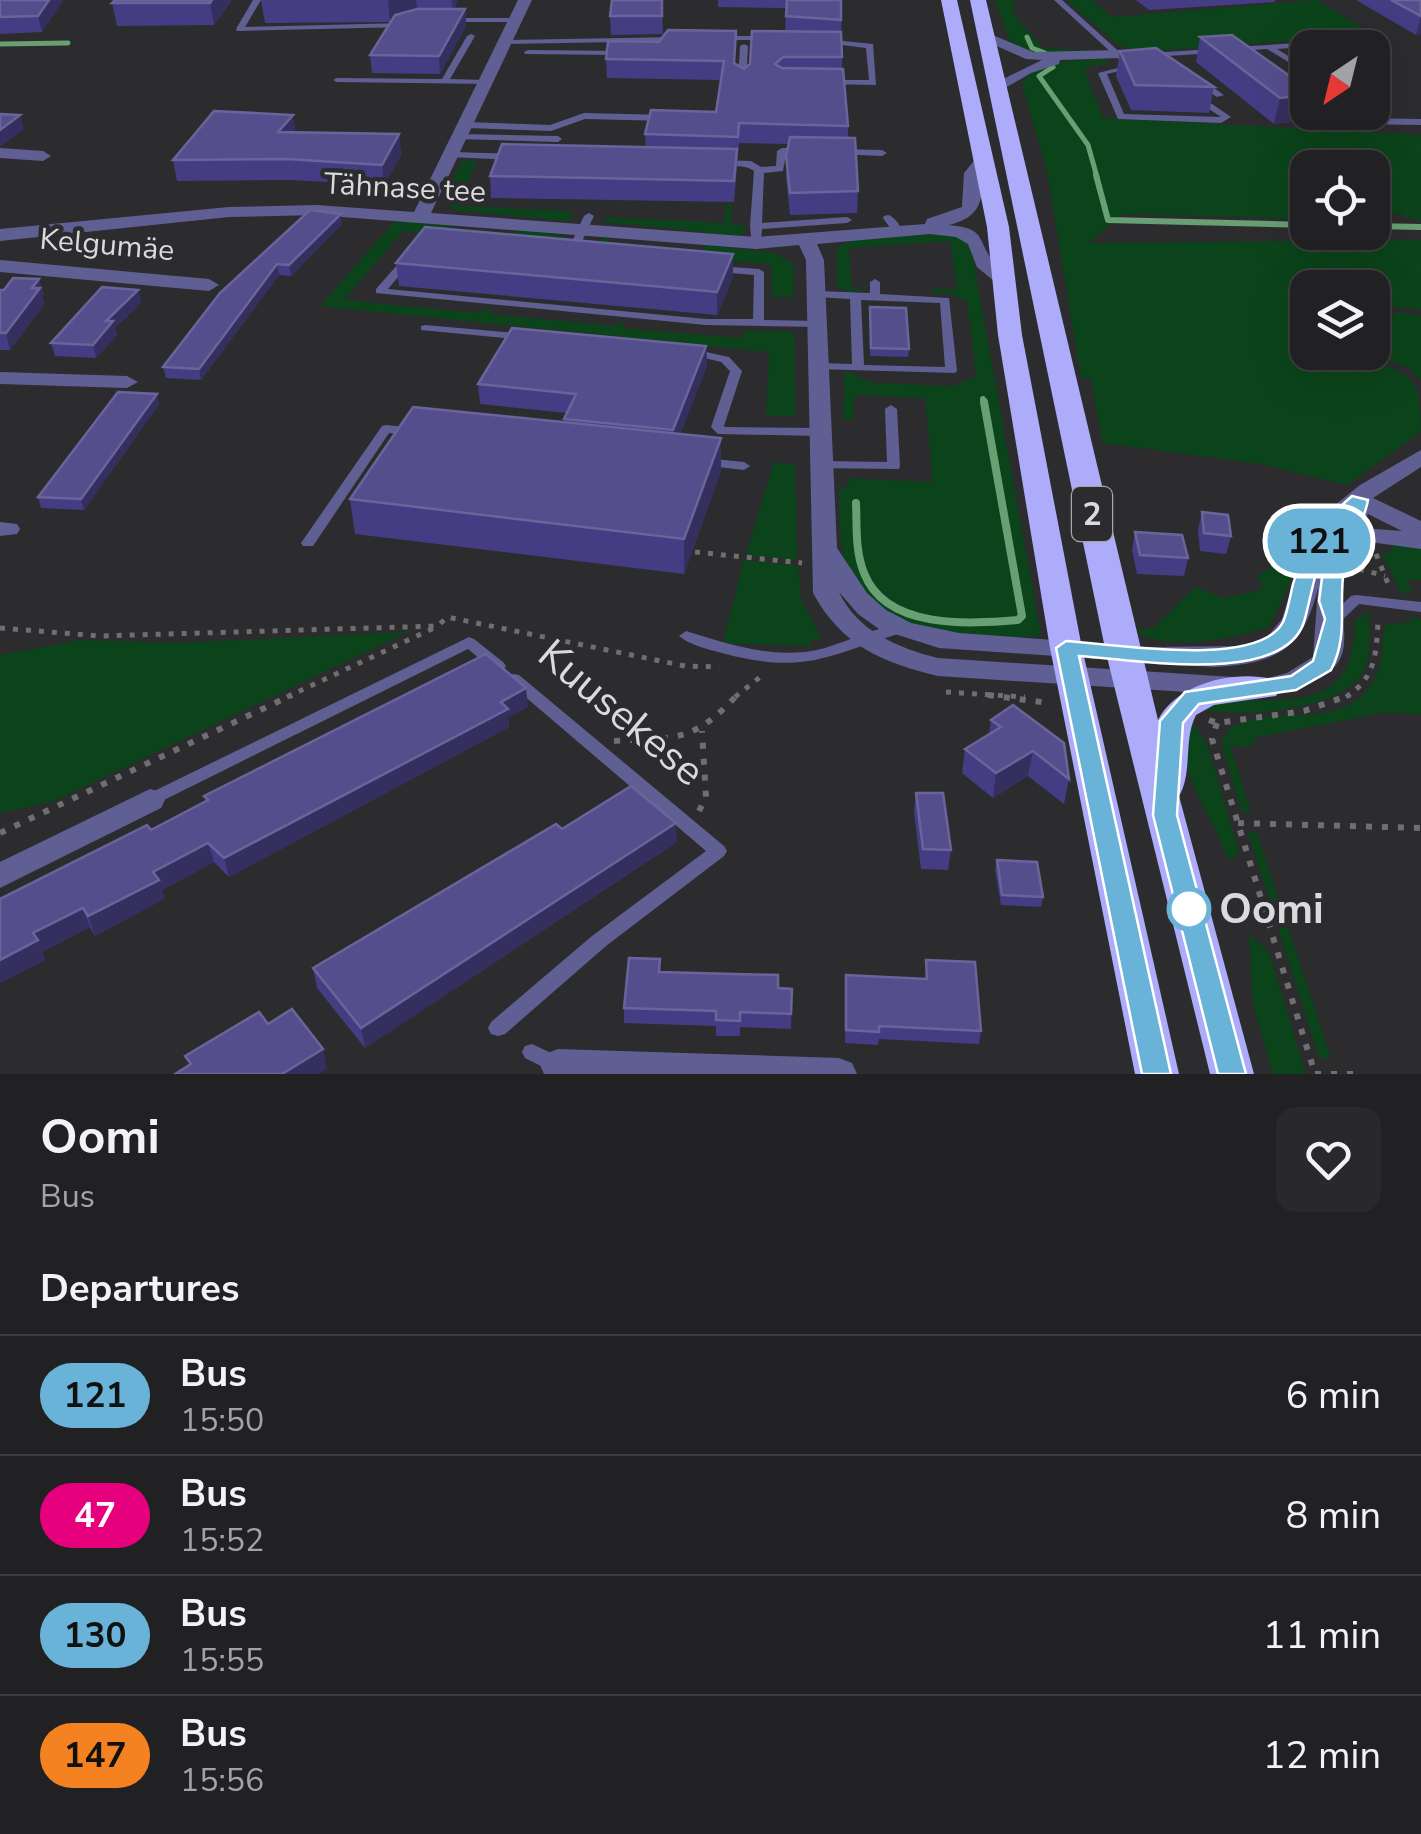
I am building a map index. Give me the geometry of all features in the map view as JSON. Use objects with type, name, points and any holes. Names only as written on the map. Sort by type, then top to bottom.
[{"type":"highway","name":"2","points":[[948,0],[998,226],[1002,278],[1069,663],[1157,1074]]},
{"type":"highway","name":"2","points":[[978,0],[1127,667],[1232,1074]]},
{"type":"highway","points":[[1165,815],[1172,721],[1182,707],[1192,698],[1213,692],[1264,688]]},
{"type":"street","points":[[421,214],[524,0]]},
{"type":"street","points":[[988,37],[1022,54],[1062,58],[1119,54]]},
{"type":"street","points":[[1000,86],[1026,70],[1062,58]]},
{"type":"street","points":[[0,153],[42,156]]},
{"type":"street","points":[[892,224],[967,213],[976,200],[972,172],[983,160]]},
{"type":"street","name":"Tähnase tee","points":[[8,235],[229,212],[316,210],[586,222],[806,240],[892,224]]},
{"type":"street","points":[[892,224],[970,236],[984,263],[1002,278]]},
{"type":"street","name":"Kelgumäe","points":[[0,255],[8,235]]},
{"type":"street","points":[[806,240],[814,249],[820,367],[822,465],[816,556],[836,616],[861,638],[928,666],[1069,663],[1127,667],[1264,688],[1296,682],[1323,665],[1335,619],[1330,601],[1359,500]]},
{"type":"street","name":"Kelgumäe","points":[[0,266],[209,285]]},
{"type":"street","points":[[0,378],[127,382]]},
{"type":"street","points":[[1127,667],[1235,657],[1278,643],[1292,627],[1312,556],[1326,528],[1421,457]]},
{"type":"street","points":[[1359,500],[1421,531]]},
{"type":"street","points":[[1342,556],[1366,534],[1421,541]]},
{"type":"street","points":[[816,556],[876,616],[902,629],[1069,663]]},
{"type":"street","name":"Kuusekese","points":[[0,876],[150,800]]},
{"type":"street","points":[[545,1058],[839,1074]]},
{"type":"lane","points":[[257,0],[240,29],[391,28],[418,22]]},
{"type":"lane","points":[[1058,0],[1132,67]]},
{"type":"lane","points":[[433,21],[516,20]]},
{"type":"lane","points":[[444,82],[471,36]]},
{"type":"lane","points":[[703,38],[744,42]]},
{"type":"lane","points":[[659,54],[662,39]]},
{"type":"lane","points":[[506,42],[689,39]]},
{"type":"lane","points":[[716,46],[779,39]]},
{"type":"lane","points":[[809,40],[870,46],[873,83],[818,82]]},
{"type":"lane","points":[[573,53],[576,41]]},
{"type":"lane","points":[[742,82],[744,42]]},
{"type":"lane","points":[[1119,54],[1160,55],[1290,45]]},
{"type":"lane","points":[[1269,46],[1290,60]]},
{"type":"lane","points":[[528,52],[642,54]]},
{"type":"lane","points":[[1160,55],[1175,65]]},
{"type":"lane","points":[[1154,67],[1102,72],[1121,117],[1227,117],[1184,87]]},
{"type":"lane","points":[[1190,75],[1220,96]]},
{"type":"lane","points":[[337,80],[486,82]]},
{"type":"lane","points":[[464,131],[551,128],[584,116],[684,118]]},
{"type":"lane","points":[[1390,122],[1421,122]]},
{"type":"lane","points":[[464,131],[558,139]]},
{"type":"lane","points":[[712,163],[780,169],[782,151],[882,153]]},
{"type":"lane","points":[[452,155],[537,158]]},
{"type":"lane","points":[[758,170],[756,234],[848,220]]},
{"type":"lane","points":[[569,256],[586,222]]},
{"type":"lane","points":[[422,242],[380,292],[758,323],[818,324]]},
{"type":"lane","points":[[551,255],[588,258]]},
{"type":"lane","points":[[702,268],[759,272],[758,323]]},
{"type":"lane","points":[[875,282],[875,297]]},
{"type":"lane","points":[[816,294],[945,300],[950,371],[820,367]]},
{"type":"lane","points":[[855,296],[858,367]]},
{"type":"lane","points":[[425,328],[540,339]]},
{"type":"lane","points":[[674,351],[712,354],[733,364],[736,371],[717,426],[722,431],[820,432]]},
{"type":"lane","points":[[822,465],[894,466],[891,409]]},
{"type":"lane","points":[[308,542],[386,429],[426,433]]},
{"type":"lane","points":[[684,460],[744,466]]},
{"type":"lane","points":[[1335,619],[1356,600],[1421,606]]},
{"type":"lane","points":[[686,636],[739,656],[780,659],[841,648],[861,638],[902,629]]},
{"type":"lane","name":"Kuusekese","points":[[150,800],[470,642],[718,851],[599,941],[498,1028]]},
{"type":"path","points":[[1271,558],[1287,549],[1303,554]]},
{"type":"path","points":[[695,552],[816,556]]},
{"type":"path","points":[[1342,556],[1385,576]]},
{"type":"path","points":[[0,833],[438,626]]},
{"type":"path","points":[[0,628],[64,633]]},
{"type":"path","points":[[592,744],[628,740],[674,742],[702,730],[732,697],[774,670]]},
{"type":"path","points":[[1217,723],[1212,739],[1315,1074],[1354,1074]]},
{"type":"path","points":[[691,828],[706,796],[702,730]]},
{"type":"path","points":[[1238,823],[1421,828]]},
{"type":"green space","points":[[995,0],[1020,0],[1012,2],[1016,17],[1043,48],[1094,51],[1036,54],[1011,44]]},
{"type":"green space","points":[[1066,0],[1091,0],[1112,17],[1317,0],[1366,30],[1290,30],[1290,41],[1137,52],[1117,44]]},
{"type":"green space","points":[[1103,59],[1108,64],[1090,66],[1085,72],[1103,118],[1421,135],[1421,221],[1390,212],[1390,150],[1290,150],[1290,219],[1122,214],[1089,243],[1290,241],[1290,250],[1390,250],[1390,240],[1421,240],[1421,310],[1390,307],[1390,270],[1290,270],[1290,370],[1390,367],[1399,371],[1417,392],[1421,432],[1347,485],[1261,464],[1103,443],[1091,379],[1081,378],[1047,171],[1022,83],[1037,69]]},
{"type":"green space","points":[[462,161],[477,161],[464,191],[475,192],[462,194],[459,206],[567,211],[574,216],[568,221],[455,210],[444,199]]},
{"type":"green space","points":[[727,203],[732,203],[731,223],[747,227],[740,236],[605,222],[607,217],[724,223]]},
{"type":"green space","points":[[398,218],[452,222],[451,228],[516,233],[518,227],[567,237],[561,248],[403,231],[344,300],[478,313],[490,307],[491,314],[613,326],[622,320],[623,328],[741,338],[744,331],[794,332],[795,416],[766,416],[769,352],[320,306]]},
{"type":"green space","points":[[927,232],[958,236],[971,248],[1041,636],[962,635],[906,623],[882,611],[863,595],[845,563],[839,488],[849,487],[848,478],[933,482],[925,398],[855,395],[853,420],[843,419],[845,371],[874,383],[953,386],[976,376],[967,302],[953,294],[932,293],[931,289],[957,289],[950,241],[849,248],[851,286],[866,291],[844,291],[837,285],[837,248],[852,241]]},
{"type":"green space","points":[[611,236],[608,243],[701,252],[704,245],[775,253],[794,264],[793,297],[772,297],[771,264],[589,252],[595,241]]},
{"type":"green space","points":[[1396,312],[1421,316],[1421,380],[1409,368],[1390,361],[1390,322]]},
{"type":"green space","points":[[774,462],[795,465],[797,560],[746,555]]},
{"type":"green space","points":[[1391,541],[1421,548],[1421,580],[1407,580],[1412,592],[1401,594],[1382,553],[1393,550]]},
{"type":"green space","points":[[744,560],[798,566],[801,599],[821,638],[810,641],[813,646],[723,643]]},
{"type":"green space","points":[[1271,566],[1294,573],[1270,626],[1221,639],[1180,642],[1146,637],[1135,629],[1152,629],[1196,587],[1226,599],[1259,590],[1264,587],[1257,577]]},
{"type":"green space","points":[[1369,611],[1366,665],[1351,685],[1333,696],[1311,704],[1260,712],[1196,708],[1223,702],[1301,698],[1323,691],[1340,678],[1351,655],[1355,621]]},
{"type":"green space","points":[[1410,616],[1421,620],[1421,714],[1382,713],[1258,737],[1249,747],[1230,745],[1251,813],[1242,812],[1221,743],[1228,730],[1246,721],[1329,712],[1349,705],[1365,693],[1378,672],[1385,625],[1411,622]]},
{"type":"green space","points":[[408,632],[54,801],[0,813],[0,655],[80,640],[178,643]]},
{"type":"green space","points":[[1189,717],[1207,744],[1239,852],[1233,859],[1227,859],[1190,775],[1186,757]]},
{"type":"green space","points":[[1248,832],[1257,833],[1331,1058],[1319,1058]]},
{"type":"green space","points":[[1249,934],[1269,952],[1306,1074],[1273,1074],[1252,1000]]},
{"type":"building","points":[[0,0],[49,0],[38,16],[0,17]]},
{"type":"building","points":[[115,0],[212,0],[112,3]]},
{"type":"building","points":[[612,0],[662,0],[662,16],[610,16]]},
{"type":"building","points":[[787,0],[841,0],[841,20],[786,16]]},
{"type":"building","points":[[1391,0],[1421,0],[1421,16]]},
{"type":"building","points":[[417,9],[465,9],[439,56],[370,55],[395,15]]},
{"type":"building","points":[[668,30],[736,31],[734,63],[744,69],[750,64],[752,31],[841,32],[842,57],[783,57],[775,64],[782,68],[843,69],[848,126],[739,123],[738,137],[645,134],[651,110],[716,112],[724,61],[606,59],[608,41],[659,42]]},
{"type":"building","points":[[1232,35],[1290,76],[1290,97],[1280,98],[1200,37]]},
{"type":"building","points":[[1156,48],[1214,87],[1135,85],[1120,51]]},
{"type":"building","points":[[214,111],[293,115],[278,132],[399,134],[382,165],[287,159],[173,160]]},
{"type":"building","points":[[0,114],[20,115],[0,130]]},
{"type":"building","points":[[790,137],[855,138],[858,191],[790,193],[786,156]]},
{"type":"building","points":[[502,144],[737,149],[734,181],[490,176]]},
{"type":"building","points":[[310,210],[341,214],[289,265],[277,264],[199,369],[163,367],[220,293]]},
{"type":"building","points":[[425,227],[733,254],[717,292],[396,263]]},
{"type":"building","points":[[13,278],[39,279],[32,288],[40,288],[6,333],[0,333],[0,290]]},
{"type":"building","points":[[102,287],[138,290],[106,321],[113,321],[93,345],[51,343]]},
{"type":"building","points":[[870,307],[906,308],[909,349],[871,348]]},
{"type":"building","points":[[512,328],[706,346],[673,430],[564,419],[576,394],[478,384]]},
{"type":"building","points":[[118,392],[157,394],[81,499],[38,497]]},
{"type":"building","points":[[413,407],[721,438],[684,539],[350,499]]},
{"type":"building","points":[[1202,512],[1228,515],[1231,536],[1204,533]]},
{"type":"building","points":[[1135,532],[1182,535],[1188,558],[1140,555]]},
{"type":"building","points":[[486,654],[526,688],[501,702],[508,709],[224,858],[208,843],[153,872],[159,880],[88,916],[83,908],[33,933],[38,940],[0,960],[0,899],[147,825],[151,830],[208,800],[204,796]]},
{"type":"building","points":[[1013,705],[1064,743],[1069,779],[1033,751],[996,773],[965,749],[1001,727],[991,720]]},
{"type":"building","points":[[631,786],[676,823],[361,1028],[313,968],[556,824],[562,829]]},
{"type":"building","points":[[916,793],[943,793],[951,850],[923,849]]},
{"type":"building","points":[[997,860],[1037,862],[1043,897],[1002,895]]},
{"type":"building","points":[[629,958],[660,959],[659,972],[778,975],[778,988],[792,989],[791,1014],[740,1012],[740,1021],[716,1020],[716,1011],[624,1008]]},
{"type":"building","points":[[926,960],[975,962],[981,1031],[879,1026],[879,1032],[846,1030],[846,975],[927,979]]},
{"type":"building","points":[[292,1009],[323,1049],[282,1074],[175,1074],[191,1064],[185,1056],[259,1012],[268,1024]]},
{"type":"waterway","points":[[1027,37],[1032,48],[1045,53]]},
{"type":"waterway","points":[[0,44],[68,43]]},
{"type":"waterway","points":[[1053,67],[1039,76],[1088,145],[1097,177]]},
{"type":"waterway","points":[[1096,175],[1108,220],[1290,225]]},
{"type":"waterway","points":[[1390,226],[1421,227]]},
{"type":"waterway","points":[[983,399],[984,404]]},
{"type":"waterway","points":[[856,503],[861,565],[875,592],[890,605],[909,614],[954,622],[1018,620],[1022,616],[984,402]]},
{"type":"bus line","name":"121","points":[[1157,1074],[1066,648],[1218,658],[1264,651],[1278,643],[1292,627],[1312,556],[1326,528],[1359,500],[1356,518],[1334,562],[1330,601],[1335,619],[1323,665],[1296,682],[1192,698],[1172,721],[1165,815],[1232,1074]]},
{"type":"place","name":"Oomi","points":[[1189,909]]}]
